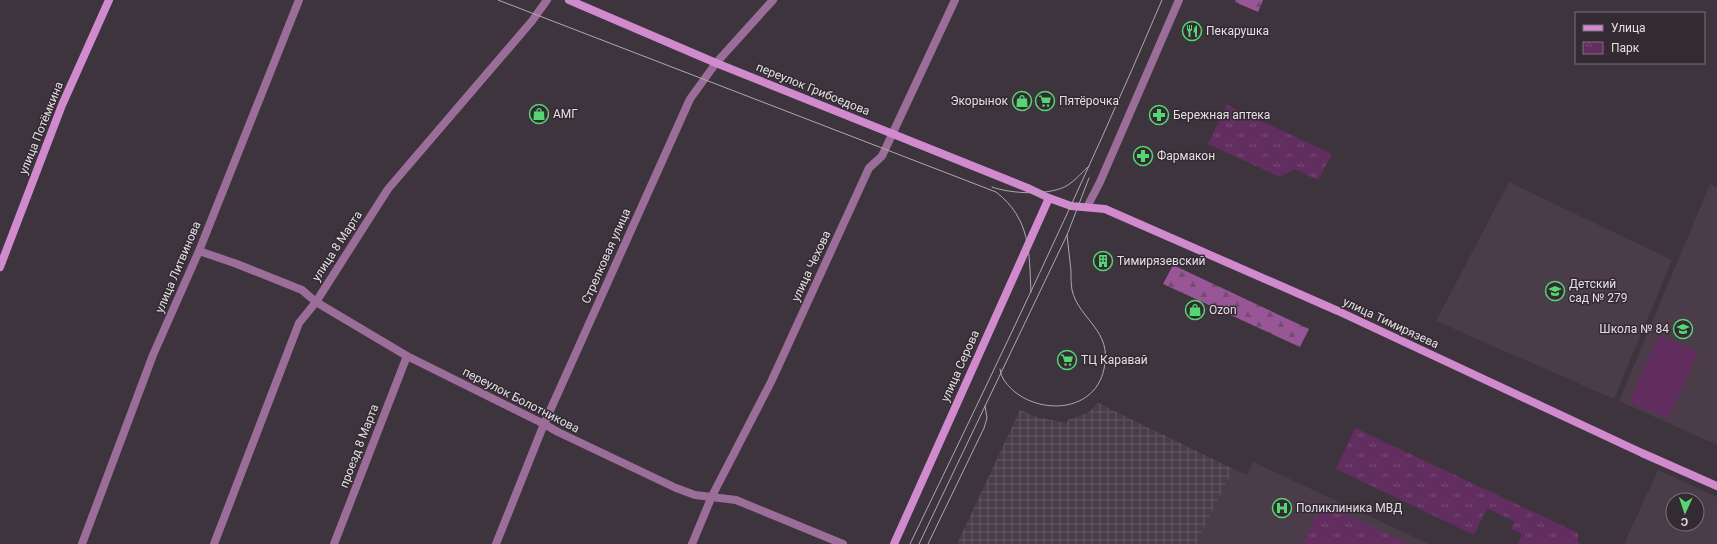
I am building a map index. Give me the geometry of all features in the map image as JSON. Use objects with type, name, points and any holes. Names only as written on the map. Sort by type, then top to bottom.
[{"type":"street","name":"улица Потёмкина","points":[[0,267],[62,105],[109,0]]},
{"type":"street","name":"улица Литвинова","points":[[82,544],[153,355],[199,251],[299,0]]},
{"type":"street","name":"улица 8 Марта","points":[[214,544],[299,323],[316,302],[388,189],[532,21],[547,0]]},
{"type":"street","name":"переулок Грибоедова","points":[[569,0],[716,63],[1030,189],[1048,198]]},
{"type":"street","points":[[586,0],[594,10]]},
{"type":"street","name":"Стрелковая улица","points":[[496,544],[544,424],[690,99],[716,63],[773,0]]},
{"type":"street","name":"улица Чехова","points":[[692,544],[712,496],[771,382],[869,168],[882,156],[954,0]]},
{"type":"street","points":[[1087,207],[1100,182],[1179,0]]},
{"type":"street","name":"улица Тимирязева","points":[[1048,198],[1071,206],[1105,209],[1338,311],[1642,453],[1717,486]]},
{"type":"street","name":"улица Серова","points":[[894,544],[1048,198]]},
{"type":"street","name":"переулок Болотникова","points":[[199,251],[237,264],[302,290],[316,302],[408,356],[558,432],[676,488],[695,495],[736,500],[843,544]]},
{"type":"street","name":"проезд 8 Марта","points":[[334,544],[408,356]]},
{"type":"shaded area","name":"Детский сад № 279","points":[[1509,182],[1672,260],[1614,399],[1436,321]]},
{"type":"shaded area","name":"Школа № 84","points":[[1710,184],[1717,187],[1717,445],[1619,401]]},
{"type":"shaded area","points":[[1098,403],[1233,469],[1198,540],[1202,542],[1201,544],[957,544],[1020,410],[1037,417],[1066,423],[1069,419],[1089,412]]},
{"type":"shaded area","name":"Поликлиника МВД","points":[[1253,462],[1429,544],[1201,544],[1198,540],[1233,469],[1247,475]]},
{"type":"shaded area","points":[[1658,470],[1717,497],[1717,544],[1624,544]]},
{"type":"green space","points":[[1236,0],[1263,0],[1258,12],[1235,2]]},
{"type":"green space","points":[[1227,105],[1332,154],[1318,180],[1295,169],[1280,177],[1208,144]]},
{"type":"green space","points":[[1173,265],[1309,329],[1300,347],[1163,284]]},
{"type":"green space","points":[[1659,335],[1698,352],[1668,419],[1629,402]]},
{"type":"green space","points":[[1355,428],[1578,533],[1578,542],[1581,544],[1518,544],[1522,534],[1511,529],[1514,521],[1487,508],[1474,535],[1336,469]]},
{"type":"green space","points":[[1321,503],[1410,544],[1303,544]]},
{"type":"tram line","points":[[498,0],[996,192],[1016,213],[1022,225],[1026,237],[1030,263],[1031,292]]},
{"type":"tram line","points":[[910,544],[1071,206],[1162,0]]},
{"type":"tram line","points":[[992,187],[1010,191],[1031,193],[1052,191],[1061,189],[1074,181],[1089,166]]},
{"type":"tram line","points":[[919,544],[1067,235],[1089,178]]},
{"type":"tram line","points":[[1000,369],[1003,379],[1015,392],[1040,404],[1054,406],[1067,405],[1080,401],[1090,394],[1099,383],[1104,369],[1104,344],[1094,326],[1081,310],[1072,290],[1067,235]]},
{"type":"tram line","points":[[928,544],[984,428],[987,418],[985,406]]},
{"type":"place","name":"Пекарушка","points":[[1192,31]]},
{"type":"place","name":"Экорынок","points":[[1022,101]]},
{"type":"place","name":"Пятёрочка","points":[[1045,101]]},
{"type":"place","name":"АМГ","points":[[539,114]]},
{"type":"place","name":"Бережная аптека","points":[[1159,115]]},
{"type":"place","name":"Фармакон","points":[[1143,156]]},
{"type":"place","name":"Тимирязевский","points":[[1103,261]]},
{"type":"place","name":"Детский сад № 279","points":[[1555,291]]},
{"type":"place","name":"Ozon","points":[[1195,310]]},
{"type":"place","name":"Школа № 84","points":[[1683,329]]},
{"type":"place","name":"ТЦ Каравай","points":[[1067,360]]},
{"type":"place","name":"Поликлиника МВД","points":[[1282,508]]}]
